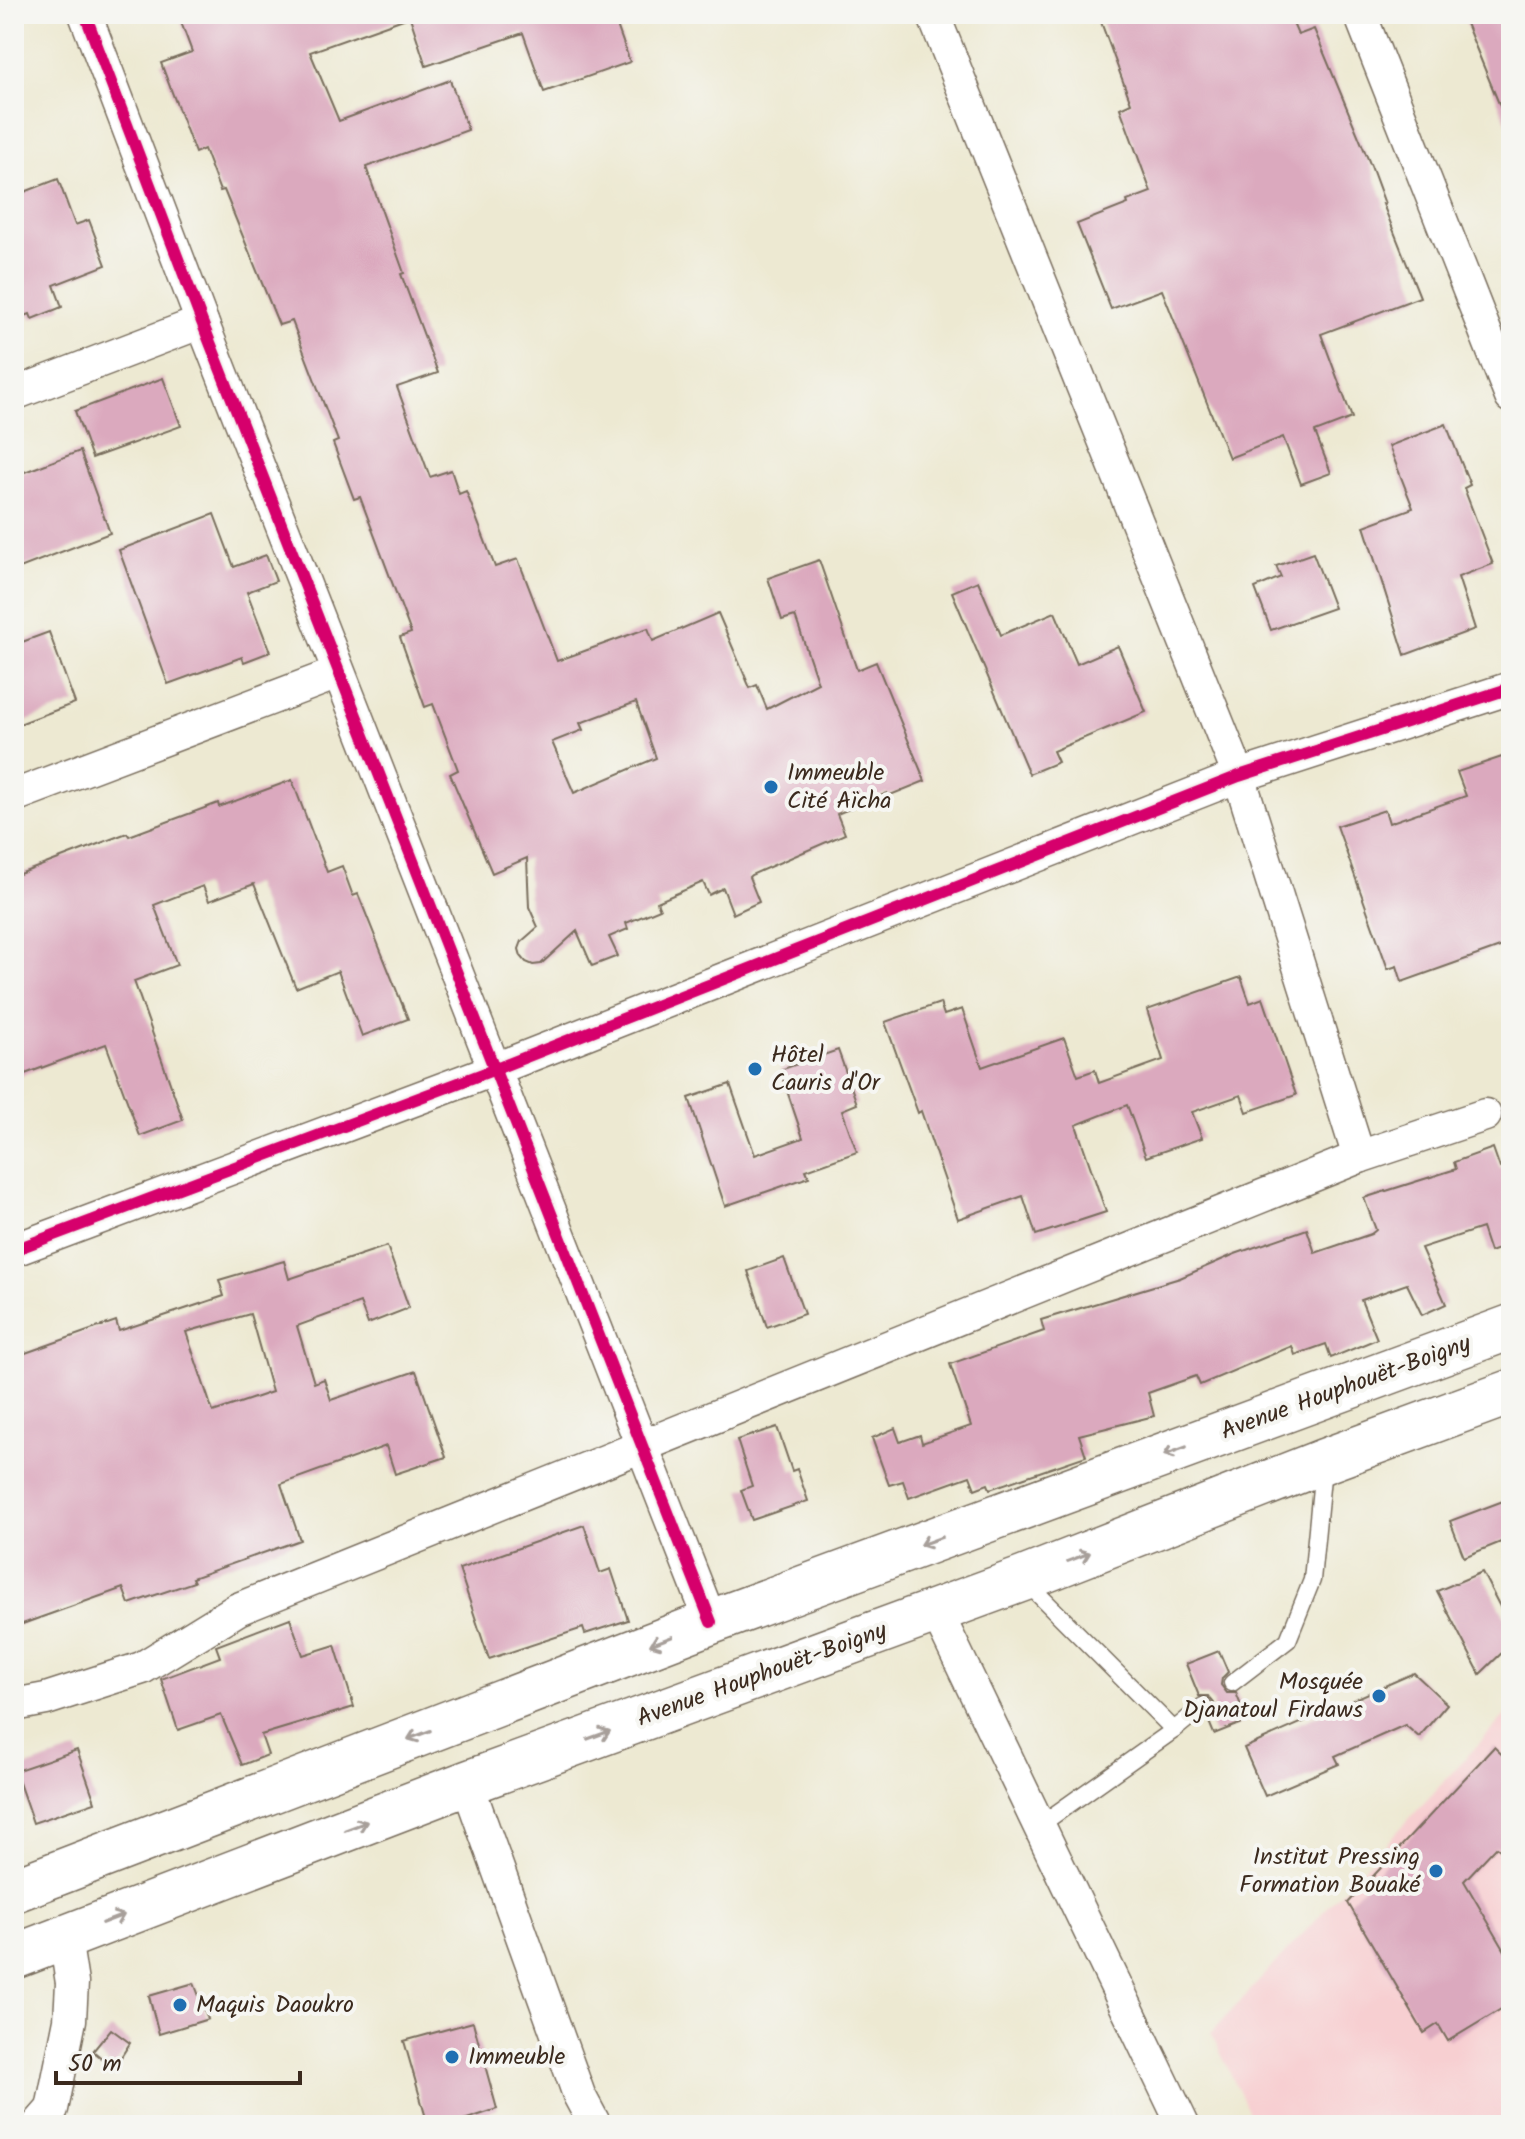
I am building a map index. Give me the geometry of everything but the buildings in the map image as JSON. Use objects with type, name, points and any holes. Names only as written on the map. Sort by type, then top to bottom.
[{"type":"highway","name":"Avenue Houphouët-Boigny","points":[[14,1890],[711,1622],[1511,1327]]},
{"type":"highway","name":"Avenue Houphouët-Boigny","points":[[14,1957],[467,1783],[1023,1579],[1324,1461],[1511,1392]]},
{"type":"street","points":[[85,14],[338,673],[711,1622]]},
{"type":"street","points":[[933,14],[1239,776],[1359,1157]]},
{"type":"street","points":[[1360,14],[1511,397]]},
{"type":"street","points":[[14,394],[202,322]]},
{"type":"street","points":[[14,796],[338,673]]},
{"type":"street","points":[[14,1250],[493,1070],[1239,776],[1511,688]]},
{"type":"street","points":[[14,1705],[46,1699],[142,1668],[238,1609],[1359,1157],[1485,1115]]},
{"type":"street","points":[[936,1611],[1183,2125]]},
{"type":"street","points":[[467,1783],[579,2095],[595,2125]]},
{"type":"street","points":[[51,2120],[70,2020],[72,1983],[65,1938]]},
{"type":"lane","points":[[1232,1683],[1288,1640],[1312,1580],[1324,1461]]},
{"type":"lane","points":[[1023,1579],[1174,1730]]},
{"type":"lane","points":[[1040,1825],[1203,1706]]},
{"type":"shaded area","name":"Institut Pressing Formation Bouaké","points":[[1511,1709],[1511,2125],[1255,2125],[1211,2033]]},
{"type":"cycle path","points":[[85,14],[202,322],[711,1622]]},
{"type":"cycle path","points":[[14,1250],[493,1070],[1239,776],[1511,688]]},
{"type":"place","name":"Immeuble Cité Aïcha","points":[[771,787]]},
{"type":"place","name":"Hôtel Cauris d'Or","points":[[755,1069]]},
{"type":"place","name":"Mosquée Djanatoul Firdaws","points":[[1379,1696]]},
{"type":"place","name":"Institut Pressing Formation Bouaké","points":[[1436,1871]]},
{"type":"place","name":"Maquis Daoukro","points":[[180,2005]]},
{"type":"place","name":"Immeuble","points":[[452,2057]]}]
